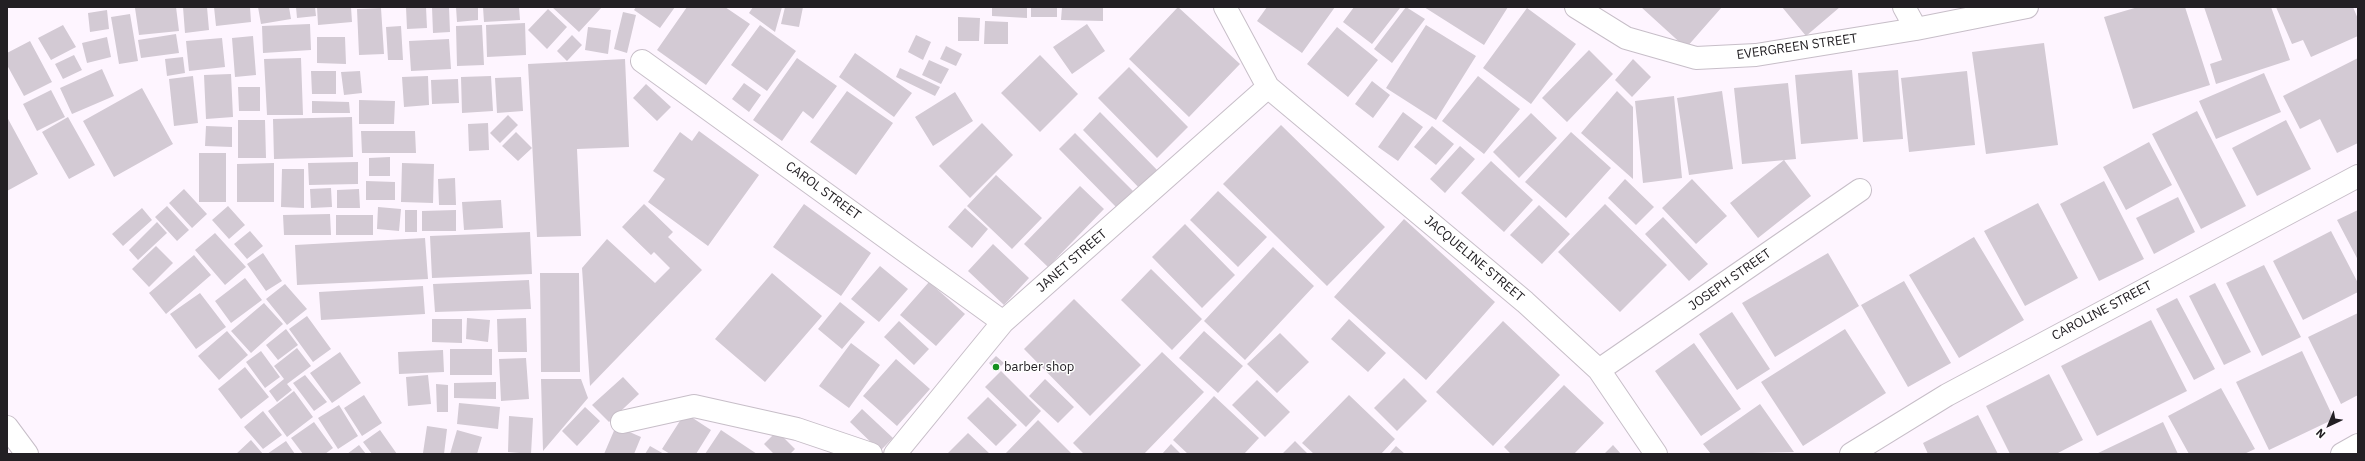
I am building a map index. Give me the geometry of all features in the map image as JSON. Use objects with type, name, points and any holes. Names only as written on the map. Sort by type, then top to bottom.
[{"type":"street","points":[[1225,7],[1268,87]]},
{"type":"street","name":"EVERGREEN STREET","points":[[1576,7],[1626,38],[1696,58],[1756,55],[1916,29],[2027,7]]},
{"type":"street","points":[[1904,7],[1916,29]]},
{"type":"street","name":"CAROL STREET","points":[[642,60],[1003,322]]},
{"type":"street","name":"JANET STREET","points":[[895,454],[1003,322],[1268,87]]},
{"type":"street","name":"JACQUELINE STREET","points":[[1268,87],[1525,302],[1599,370],[1656,454]]},
{"type":"street","name":"CAROLINE STREET","points":[[1851,454],[1947,395],[2358,176]]},
{"type":"street","name":"JOSEPH STREET","points":[[1599,370],[1860,190]]},
{"type":"street","points":[[622,422],[694,406],[797,429],[871,454]]},
{"type":"street","points":[[7,427],[26,454]]},
{"type":"street","points":[[2342,454],[2358,445]]},
{"type":"building","points":[[176,7],[179,31],[139,35],[135,8]]},
{"type":"building","points":[[183,7],[207,7],[209,30],[185,33]]},
{"type":"building","points":[[214,7],[250,7],[251,22],[216,26]]},
{"type":"building","points":[[258,7],[289,7],[291,19],[261,24]]},
{"type":"building","points":[[296,7],[315,7],[316,16],[297,18]]},
{"type":"building","points":[[317,7],[351,7],[352,22],[318,25]]},
{"type":"building","points":[[406,7],[426,7],[427,28],[407,29]]},
{"type":"building","points":[[432,7],[449,7],[450,32],[433,33]]},
{"type":"building","points":[[456,7],[478,7],[478,20],[457,22]]},
{"type":"building","points":[[483,7],[519,7],[520,20],[484,22]]},
{"type":"building","points":[[552,7],[602,7],[579,32]]},
{"type":"building","points":[[636,7],[675,7],[660,28],[634,10]]},
{"type":"building","points":[[687,7],[725,7],[750,24],[706,85],[657,50]]},
{"type":"building","points":[[753,7],[782,7],[775,32],[749,13]]},
{"type":"building","points":[[785,7],[803,7],[799,27],[781,24]]},
{"type":"building","points":[[992,7],[1027,7],[1027,18],[992,16]]},
{"type":"building","points":[[1031,7],[1057,7],[1057,17],[1031,17]]},
{"type":"building","points":[[1062,7],[1103,7],[1103,21],[1061,20]]},
{"type":"building","points":[[1178,7],[1240,64],[1189,117],[1129,59]]},
{"type":"building","points":[[1267,7],[1335,7],[1302,53],[1257,21]]},
{"type":"building","points":[[1354,7],[1400,8],[1372,44],[1343,22]]},
{"type":"building","points":[[1406,7],[1425,19],[1392,63],[1374,49]]},
{"type":"building","points":[[1424,7],[1508,7],[1484,45]]},
{"type":"building","points":[[1641,7],[1722,7],[1686,48]]},
{"type":"building","points":[[1782,7],[1840,7],[1806,36]]},
{"type":"building","points":[[2138,7],[2185,7],[2210,85],[2133,109],[2104,17]]},
{"type":"building","points":[[2204,7],[2271,7],[2290,60],[2216,84],[2210,64],[2222,60]]},
{"type":"building","points":[[2276,7],[2353,7],[2358,19],[2358,36],[2311,57],[2303,40],[2292,44]]},
{"type":"building","points":[[381,8],[384,54],[359,55],[357,9]]},
{"type":"building","points":[[1527,8],[1576,44],[1531,104],[1483,68]]},
{"type":"building","points":[[548,9],[567,27],[547,49],[528,30]]},
{"type":"building","points":[[107,10],[109,29],[90,32],[88,13]]},
{"type":"building","points":[[623,12],[636,15],[627,53],[614,49]]},
{"type":"building","points":[[130,14],[138,61],[119,64],[111,17]]},
{"type":"building","points":[[958,17],[980,18],[979,41],[958,41]]},
{"type":"building","points":[[985,21],[1008,22],[1008,44],[984,44]]},
{"type":"building","points":[[525,23],[526,55],[487,57],[486,25]]},
{"type":"building","points":[[310,24],[311,50],[263,53],[262,26]]},
{"type":"building","points":[[1087,24],[1105,51],[1072,74],[1053,47]]},
{"type":"building","points":[[63,25],[76,47],[51,60],[38,38]]},
{"type":"building","points":[[482,25],[484,65],[457,66],[456,26]]},
{"type":"building","points":[[760,25],[796,51],[767,91],[731,65]]},
{"type":"building","points":[[1426,25],[1476,56],[1436,120],[1386,88]]},
{"type":"building","points":[[401,26],[403,60],[388,60],[386,27]]},
{"type":"building","points":[[588,27],[611,30],[608,54],[585,50]]},
{"type":"building","points":[[1337,27],[1378,60],[1348,97],[1307,64]]},
{"type":"building","points":[[176,34],[179,53],[141,58],[138,40]]},
{"type":"building","points":[[572,35],[582,45],[567,61],[557,51]]},
{"type":"building","points":[[916,35],[931,42],[923,60],[908,52]]},
{"type":"building","points":[[253,36],[256,75],[235,77],[232,38]]},
{"type":"building","points":[[107,37],[111,57],[87,63],[82,43]]},
{"type":"building","points":[[317,37],[345,37],[346,64],[317,63]]},
{"type":"building","points":[[222,38],[225,67],[189,71],[186,41]]},
{"type":"building","points":[[449,39],[451,69],[411,71],[409,41]]},
{"type":"building","points":[[30,41],[52,82],[24,96],[7,65],[7,53]]},
{"type":"building","points":[[2044,43],[2058,145],[1986,154],[1972,52]]},
{"type":"building","points":[[946,46],[962,54],[956,66],[940,59]]},
{"type":"building","points":[[1589,50],[1613,74],[1567,122],[1542,98]]},
{"type":"building","points":[[855,53],[912,93],[894,117],[839,77]]},
{"type":"building","points":[[74,55],[82,70],[63,79],[55,64]]},
{"type":"building","points":[[1040,55],[1078,94],[1040,132],[1001,93]]},
{"type":"building","points":[[183,57],[185,73],[167,76],[165,59]]},
{"type":"building","points":[[301,58],[303,115],[267,115],[264,59]]},
{"type":"building","points":[[797,58],[837,86],[813,119],[803,111],[782,141],[753,120]]},
{"type":"building","points":[[2358,58],[2358,143],[2337,153],[2320,119],[2300,129],[2283,96]]},
{"type":"building","points":[[625,59],[629,147],[577,149],[581,236],[537,237],[528,64]]},
{"type":"building","points":[[1633,59],[1651,77],[1632,97],[1615,80]]},
{"type":"building","points":[[929,60],[949,69],[941,84],[922,75]]},
{"type":"building","points":[[1129,67],[1188,127],[1157,158],[1098,98]]},
{"type":"building","points":[[900,68],[940,87],[935,96],[896,77]]},
{"type":"building","points":[[102,69],[114,96],[72,114],[60,88]]},
{"type":"building","points":[[1852,70],[1858,139],[1801,144],[1795,75]]},
{"type":"building","points":[[1898,70],[1903,139],[1863,142],[1858,73]]},
{"type":"building","points":[[311,71],[336,71],[336,94],[312,94]]},
{"type":"building","points":[[360,71],[362,93],[344,95],[341,72]]},
{"type":"building","points":[[1967,71],[1975,145],[1909,152],[1901,78]]},
{"type":"building","points":[[2264,73],[2281,112],[2216,139],[2199,101]]},
{"type":"building","points":[[231,74],[233,117],[206,119],[204,75]]},
{"type":"building","points":[[193,76],[198,123],[174,126],[169,79]]},
{"type":"building","points":[[428,76],[429,105],[404,107],[402,77]]},
{"type":"building","points":[[491,76],[493,111],[462,113],[461,77]]},
{"type":"building","points":[[1478,76],[1520,109],[1484,154],[1442,121]]},
{"type":"building","points":[[521,77],[523,111],[497,113],[495,78]]},
{"type":"building","points":[[458,79],[459,103],[432,104],[431,80]]},
{"type":"building","points":[[1372,81],[1390,95],[1373,118],[1355,104]]},
{"type":"building","points":[[744,83],[761,95],[749,112],[732,99]]},
{"type":"building","points":[[1788,83],[1796,159],[1742,164],[1734,88]]},
{"type":"building","points":[[646,84],[671,107],[657,121],[633,98]]},
{"type":"building","points":[[238,87],[260,87],[260,111],[239,111]]},
{"type":"building","points":[[142,88],[173,144],[114,177],[83,121]]},
{"type":"building","points":[[51,90],[65,117],[37,131],[23,104]]},
{"type":"building","points":[[847,91],[893,123],[856,175],[810,142]]},
{"type":"building","points":[[1617,91],[1633,107],[1633,179],[1581,133]]},
{"type":"building","points":[[1722,91],[1733,169],[1689,175],[1677,98]]},
{"type":"building","points":[[955,92],[973,121],[933,146],[915,117]]},
{"type":"building","points":[[1674,96],[1682,178],[1643,183],[1635,101]]},
{"type":"building","points":[[359,100],[395,101],[394,124],[359,124]]},
{"type":"building","points":[[312,101],[349,102],[350,113],[312,113]]},
{"type":"building","points":[[2197,111],[2246,206],[2201,229],[2152,134]]},
{"type":"building","points":[[1100,112],[1162,175],[1144,193],[1083,130]]},
{"type":"building","points":[[1403,112],[1423,127],[1398,161],[1378,147]]},
{"type":"building","points":[[1531,113],[1557,138],[1519,178],[1493,152]]},
{"type":"building","points":[[508,115],[518,125],[500,143],[490,133]]},
{"type":"building","points":[[7,117],[38,174],[7,191]]},
{"type":"building","points":[[68,117],[95,165],[69,179],[42,132]]},
{"type":"building","points":[[352,117],[353,157],[274,159],[273,119]]},
{"type":"building","points":[[238,120],[265,120],[266,158],[238,158]]},
{"type":"building","points":[[2286,120],[2311,169],[2257,196],[2232,148]]},
{"type":"building","points":[[488,123],[489,150],[469,151],[468,124]]},
{"type":"building","points":[[982,123],[1013,155],[970,198],[939,166]]},
{"type":"building","points":[[1281,125],[1385,227],[1327,286],[1223,184]]},
{"type":"building","points":[[206,126],[232,127],[232,147],[205,146]]},
{"type":"building","points":[[1432,126],[1454,144],[1436,165],[1414,147]]},
{"type":"building","points":[[361,131],[415,131],[416,153],[362,153]]},
{"type":"building","points":[[699,131],[759,175],[708,246],[648,202],[665,179],[653,171],[680,132],[692,141]]},
{"type":"building","points":[[516,132],[532,148],[518,161],[502,146]]},
{"type":"building","points":[[1571,132],[1611,168],[1566,218],[1525,182]]},
{"type":"building","points":[[1075,133],[1133,191],[1116,207],[1059,149]]},
{"type":"building","points":[[2149,142],[2172,185],[2126,210],[2103,167]]},
{"type":"building","points":[[1460,146],[1475,159],[1445,193],[1430,179]]},
{"type":"building","points":[[199,153],[226,153],[226,202],[199,202]]},
{"type":"building","points":[[390,157],[390,176],[369,176],[369,158]]},
{"type":"building","points":[[1784,160],[1811,196],[1758,238],[1730,203]]},
{"type":"building","points":[[1491,161],[1533,200],[1504,232],[1461,193]]},
{"type":"building","points":[[358,162],[358,184],[309,185],[308,163]]},
{"type":"building","points":[[274,163],[274,202],[237,202],[237,164]]},
{"type":"building","points":[[402,163],[434,164],[433,203],[401,202]]},
{"type":"building","points":[[282,169],[304,169],[304,208],[281,207]]},
{"type":"building","points":[[996,175],[1042,218],[1012,249],[967,206]]},
{"type":"building","points":[[455,178],[456,205],[439,205],[438,179]]},
{"type":"building","points":[[1625,179],[1654,207],[1636,225],[1608,198]]},
{"type":"building","points":[[1692,179],[1727,216],[1696,244],[1662,208]]},
{"type":"building","points":[[366,181],[395,182],[395,200],[366,200]]},
{"type":"building","points":[[2104,181],[2144,259],[2099,281],[2060,204]]},
{"type":"building","points":[[1080,186],[1104,209],[1048,267],[1024,244]]},
{"type":"building","points":[[331,188],[332,207],[311,208],[310,189]]},
{"type":"building","points":[[184,189],[207,214],[192,228],[169,203]]},
{"type":"building","points":[[359,189],[360,208],[337,208],[337,190]]},
{"type":"building","points":[[1218,191],[1267,237],[1238,267],[1190,220]]},
{"type":"building","points":[[2178,197],[2195,232],[2154,254],[2136,218]]},
{"type":"building","points":[[501,200],[503,228],[464,230],[462,202]]},
{"type":"building","points":[[2038,203],[2078,278],[2025,306],[1984,231]]},
{"type":"building","points":[[644,204],[673,232],[668,237],[702,270],[590,386],[582,268],[607,239],[655,283],[670,268],[654,252],[651,255],[622,227]]},
{"type":"building","points":[[804,204],[871,253],[841,296],[773,247]]},
{"type":"building","points":[[1605,204],[1667,265],[1620,312],[1558,252]]},
{"type":"building","points":[[1539,205],[1570,234],[1542,264],[1510,235]]},
{"type":"building","points":[[167,206],[189,230],[177,241],[155,217]]},
{"type":"building","points":[[228,206],[245,225],[229,239],[212,220]]},
{"type":"building","points":[[378,207],[401,209],[399,231],[377,229]]},
{"type":"building","points":[[142,208],[152,220],[123,246],[112,234]]},
{"type":"building","points":[[965,208],[988,229],[972,248],[948,227]]},
{"type":"building","points":[[405,210],[417,210],[417,232],[405,232]]},
{"type":"building","points":[[456,210],[456,231],[422,231],[422,211]]},
{"type":"building","points":[[2358,210],[2358,260],[2337,220]]},
{"type":"building","points":[[330,214],[331,235],[284,235],[283,215]]},
{"type":"building","points":[[336,215],[373,215],[373,235],[336,235]]},
{"type":"building","points":[[1663,217],[1708,264],[1689,281],[1645,234]]},
{"type":"building","points":[[1404,219],[1495,302],[1426,380],[1334,297]]},
{"type":"building","points":[[157,222],[167,233],[138,260],[129,250]]},
{"type":"building","points":[[1185,224],[1235,275],[1202,308],[1152,257]]},
{"type":"building","points":[[250,231],[263,246],[247,259],[234,244]]},
{"type":"building","points":[[2331,231],[2358,283],[2358,292],[2303,320],[2273,261]]},
{"type":"building","points":[[530,232],[532,274],[432,278],[430,236]]},
{"type":"building","points":[[215,233],[246,267],[225,285],[195,250]]},
{"type":"building","points":[[1974,237],[2024,320],[1959,358],[1909,275]]},
{"type":"building","points":[[425,238],[428,279],[297,285],[295,245]]},
{"type":"building","points":[[993,244],[1029,278],[1004,305],[968,271]]},
{"type":"building","points":[[156,246],[173,263],[149,287],[132,269]]},
{"type":"building","points":[[1273,247],[1314,286],[1245,360],[1204,321]]},
{"type":"building","points":[[263,253],[282,281],[266,291],[247,264]]},
{"type":"building","points":[[1828,253],[1859,306],[1775,357],[1742,303]]},
{"type":"building","points":[[194,255],[211,275],[166,314],[149,293]]},
{"type":"building","points":[[2264,265],[2301,337],[2262,356],[2226,283]]},
{"type":"building","points":[[880,266],[908,289],[879,322],[851,299]]},
{"type":"building","points":[[1151,269],[1202,319],[1172,350],[1121,300]]},
{"type":"building","points":[[540,273],[579,273],[580,372],[541,372]]},
{"type":"building","points":[[772,273],[822,316],[765,382],[715,339]]},
{"type":"building","points":[[245,278],[262,300],[231,323],[215,301]]},
{"type":"building","points":[[529,280],[531,309],[435,312],[433,284]]},
{"type":"building","points":[[1904,281],[1951,363],[1908,387],[1861,305]]},
{"type":"building","points":[[929,282],[965,314],[936,346],[900,315]]},
{"type":"building","points":[[2215,283],[2251,352],[2224,365],[2189,296]]},
{"type":"building","points":[[285,284],[307,309],[287,325],[266,299]]},
{"type":"building","points":[[423,286],[425,314],[321,320],[319,292]]},
{"type":"building","points":[[200,293],[226,327],[196,349],[170,314]]},
{"type":"building","points":[[2177,298],[2215,369],[2194,380],[2156,309]]},
{"type":"building","points":[[1074,299],[1141,365],[1090,416],[1024,349]]},
{"type":"building","points":[[840,302],[865,322],[842,349],[818,329]]},
{"type":"building","points":[[264,303],[283,324],[251,353],[231,331]]},
{"type":"building","points":[[1732,312],[1770,369],[1737,390],[1699,334]]},
{"type":"building","points":[[2358,313],[2358,395],[2341,404],[2308,337]]},
{"type":"building","points":[[307,316],[331,349],[313,362],[289,329]]},
{"type":"building","points":[[467,318],[490,320],[488,342],[466,339]]},
{"type":"building","points":[[526,318],[527,352],[498,352],[497,319]]},
{"type":"building","points":[[432,319],[462,319],[462,343],[432,342]]},
{"type":"building","points":[[1349,319],[1386,353],[1368,372],[1331,339]]},
{"type":"building","points":[[2151,320],[2187,391],[2097,436],[2061,366]]},
{"type":"building","points":[[899,321],[929,349],[914,365],[884,337]]},
{"type":"building","points":[[1503,321],[1560,375],[1493,446],[1436,392]]},
{"type":"building","points":[[286,329],[298,345],[278,360],[266,345]]},
{"type":"building","points":[[1845,329],[1886,393],[1803,446],[1761,382]]},
{"type":"building","points":[[227,331],[248,355],[219,380],[198,356]]},
{"type":"building","points":[[1204,331],[1243,366],[1218,393],[1179,358]]},
{"type":"building","points":[[1280,333],[1309,362],[1277,393],[1247,364]]},
{"type":"building","points":[[851,343],[880,365],[849,408],[819,386]]},
{"type":"building","points":[[1694,343],[1741,409],[1701,436],[1655,371]]},
{"type":"building","points":[[297,348],[311,366],[287,384],[292,390],[277,402],[269,391],[284,379],[274,366]]},
{"type":"building","points":[[450,349],[492,349],[492,375],[450,375]]},
{"type":"building","points":[[443,350],[444,372],[399,374],[398,352]]},
{"type":"building","points":[[261,351],[280,377],[265,388],[246,362]]},
{"type":"building","points":[[2302,351],[2334,419],[2269,450],[2236,382]]},
{"type":"building","points":[[340,352],[361,383],[332,403],[310,373]]},
{"type":"building","points":[[1162,352],[1204,392],[1144,454],[1084,454],[1073,443]]},
{"type":"building","name":"barber shop","points":[[996,356],[1004,363],[996,371],[989,363]]},
{"type":"building","points":[[526,358],[529,399],[501,401],[499,359]]},
{"type":"building","points":[[896,359],[930,389],[897,426],[863,396]]},
{"type":"building","points":[[245,367],[269,397],[241,419],[218,389]]},
{"type":"building","points":[[1001,371],[1041,411],[1026,427],[985,387]]},
{"type":"building","points":[[2049,374],[2083,440],[2056,454],[2010,454],[1986,406]]},
{"type":"building","points":[[305,375],[327,402],[314,411],[293,383]]},
{"type":"building","points":[[428,375],[431,404],[408,406],[406,377]]},
{"type":"building","points":[[623,377],[639,394],[609,422],[592,405]]},
{"type":"building","points":[[1404,378],[1427,401],[1397,431],[1374,408]]},
{"type":"building","points":[[541,379],[581,379],[588,398],[543,451]]},
{"type":"building","points":[[1045,379],[1074,407],[1058,423],[1029,396]]},
{"type":"building","points":[[1257,380],[1290,412],[1265,437],[1232,405]]},
{"type":"building","points":[[496,382],[496,399],[454,398],[454,383]]},
{"type":"building","points":[[436,384],[448,385],[448,412],[437,412]]},
{"type":"building","points":[[1564,385],[1604,423],[1574,454],[1511,454],[1504,447]]},
{"type":"building","points":[[2221,388],[2255,449],[2244,454],[2189,454],[2168,416]]},
{"type":"building","points":[[294,391],[313,417],[287,437],[268,411]]},
{"type":"building","points":[[364,395],[382,423],[362,436],[344,408]]},
{"type":"building","points":[[1349,395],[1395,439],[1381,454],[1314,454],[1302,443]]},
{"type":"building","points":[[1214,396],[1259,438],[1244,454],[1188,454],[1173,440]]},
{"type":"building","points":[[988,397],[1017,425],[996,446],[967,418]]},
{"type":"building","points":[[459,403],[500,407],[498,429],[457,424]]},
{"type":"building","points":[[1760,404],[1794,452],[1711,454],[1703,444]]},
{"type":"building","points":[[339,405],[358,436],[338,449],[318,418]]},
{"type":"building","points":[[585,407],[600,421],[577,446],[562,431]]},
{"type":"building","points":[[862,409],[893,438],[880,451],[850,422]]},
{"type":"building","points":[[263,411],[282,435],[263,449],[244,427]]},
{"type":"building","points":[[685,413],[711,430],[696,454],[670,454],[662,449]]},
{"type":"building","points":[[1978,415],[1998,454],[1928,454],[1923,443]]},
{"type":"building","points":[[509,416],[533,418],[531,454],[508,452]]},
{"type":"building","points":[[1038,420],[1071,453],[1005,454]]},
{"type":"building","points":[[314,422],[333,448],[325,454],[303,454],[291,438]]},
{"type":"building","points":[[2163,422],[2178,454],[2096,454]]},
{"type":"building","points":[[427,426],[447,429],[444,454],[423,453]]},
{"type":"building","points":[[616,426],[641,437],[634,454],[604,454]]},
{"type":"building","points":[[380,430],[397,454],[372,454],[363,442]]},
{"type":"building","points":[[457,430],[482,437],[477,454],[450,454]]},
{"type":"building","points":[[721,430],[757,454],[705,454]]},
{"type":"building","points":[[777,431],[795,449],[790,454],[774,454],[764,444]]},
{"type":"building","points":[[968,433],[990,454],[947,454]]},
{"type":"building","points":[[251,440],[263,454],[236,454]]},
{"type":"building","points":[[286,441],[295,454],[267,454]]},
{"type":"building","points":[[1295,441],[1308,454],[1282,454]]},
{"type":"building","points":[[1171,444],[1181,454],[1162,454]]},
{"type":"building","points":[[359,445],[366,454],[347,454]]},
{"type":"building","points":[[1613,445],[1621,454],[1604,454]]},
{"type":"building","points":[[650,446],[664,454],[645,454]]},
{"type":"building","points":[[1396,446],[1405,454],[1389,454]]},
{"type":"place","name":"barber shop","points":[[996,367]]}]
